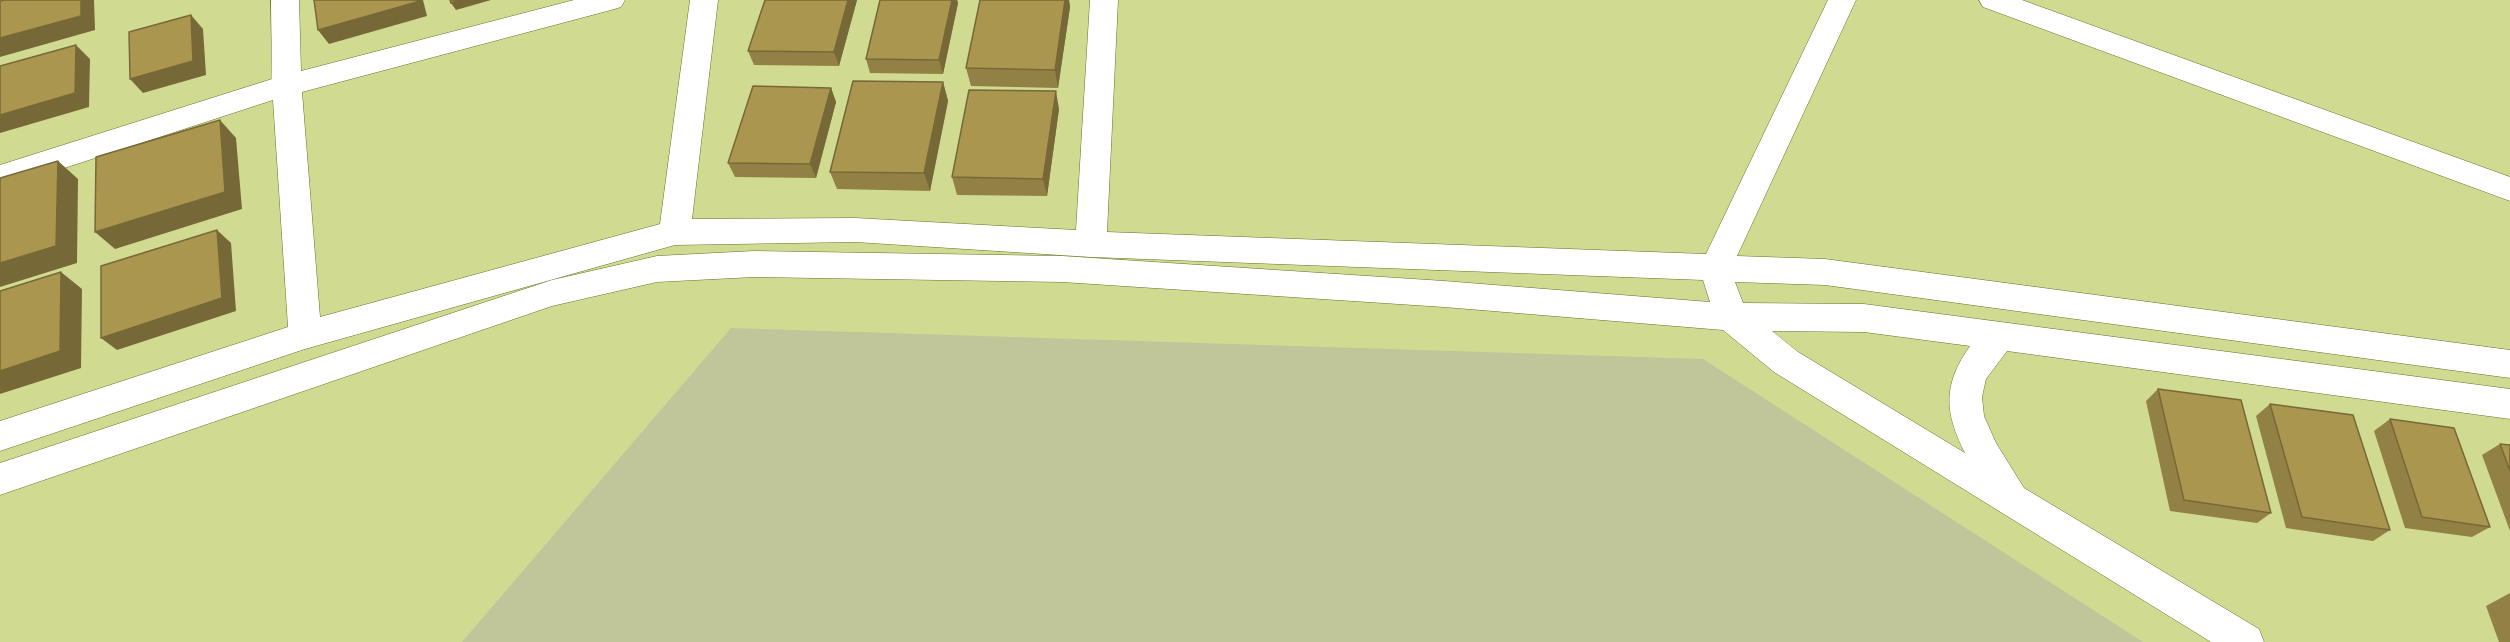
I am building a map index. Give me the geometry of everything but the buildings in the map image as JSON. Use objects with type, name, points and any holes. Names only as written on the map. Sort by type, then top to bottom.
[{"type":"street","points":[[285,0],[287,85],[305,335]]},
{"type":"street","points":[[0,177],[287,85],[611,0]]},
{"type":"street","points":[[675,231],[704,0]]},
{"type":"street","points":[[1091,244],[1104,0]]},
{"type":"street","points":[[1842,0],[1715,269],[1731,317],[1786,362],[2245,642]]},
{"type":"street","points":[[1993,0],[2510,189]]},
{"type":"street","points":[[0,436],[305,335],[675,231],[855,230],[1091,244],[1825,272],[2510,364]]},
{"type":"street","points":[[0,479],[552,293],[657,269],[754,264],[1062,269],[1444,294],[1731,317],[1864,318],[2510,404]]},
{"type":"street","points":[[2000,336],[1980,355],[1971,370],[1965,403],[1974,437],[2013,500]]},
{"type":"green space","points":[[731,328],[1703,359],[2143,642],[462,642]]}]
